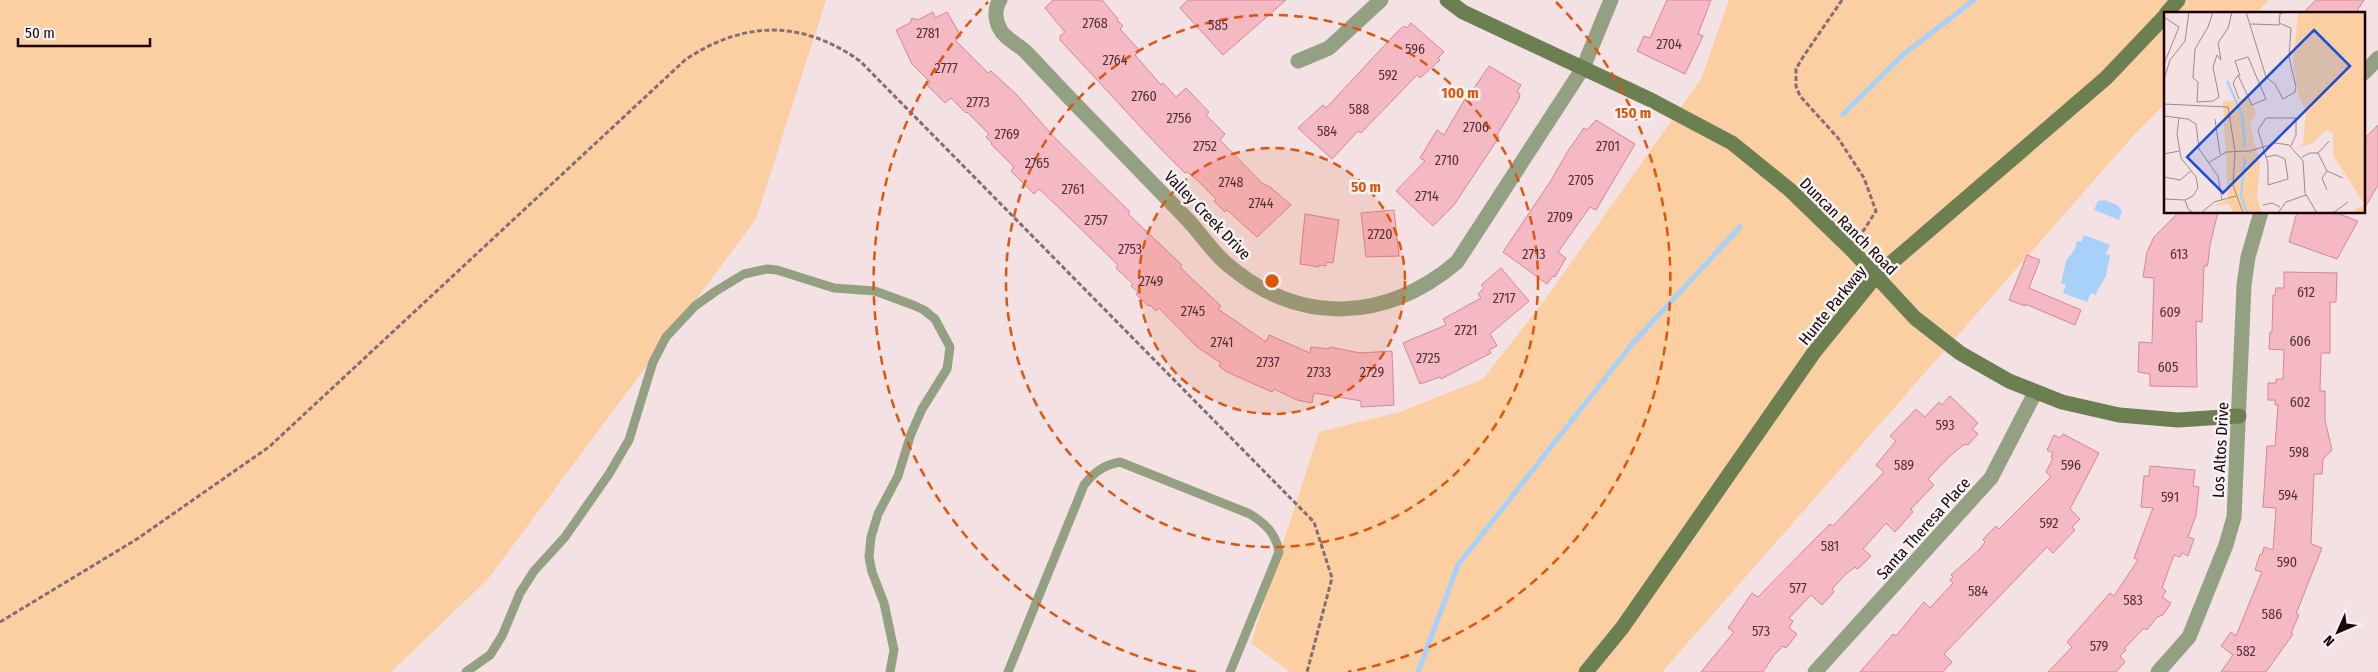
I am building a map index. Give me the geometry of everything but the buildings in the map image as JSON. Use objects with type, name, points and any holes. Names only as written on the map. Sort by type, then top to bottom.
[{"type":"street","points":[[1298,61],[1329,48],[1381,0]]},
{"type":"street","name":"Duncan Ranch Road","points":[[1447,0],[1463,12],[1651,100],[1732,143],[1790,190],[1851,249],[1895,298],[1937,336],[1984,368],[2035,393],[2091,410],[2139,418],[2178,420],[2239,416]]},
{"type":"street","name":"Valley Creek Drive","points":[[996,5],[1000,30],[1029,56],[1200,233],[1227,264],[1274,297],[1323,308],[1359,308],[1391,300],[1430,282],[1457,262],[1582,68],[1611,0]]},
{"type":"street","name":"Hunte Parkway","points":[[2168,12],[2178,0]]},
{"type":"street","name":"Hunte Parkway","points":[[1586,672],[1622,628],[1815,351],[1876,276],[2106,78],[2164,16]]},
{"type":"street","points":[[2366,71],[2378,58]]},
{"type":"street","name":"Los Altos Drive","points":[[2158,672],[2189,637],[2226,545],[2234,517],[2244,285],[2248,257],[2261,214]]},
{"type":"street","name":"Santa Theresa Place","points":[[1815,672],[1992,478],[2035,393]]},
{"type":"lane","points":[[466,672],[490,655],[502,636],[520,593],[534,571],[565,537],[614,466],[629,440],[652,362],[666,337],[695,306],[716,291],[744,274],[767,269],[777,270],[834,288],[875,291],[913,305],[924,310],[935,319],[950,347],[947,368],[922,409],[911,434],[898,476],[878,514],[871,538],[869,557],[872,572],[884,603],[894,650],[890,672]]},
{"type":"lane","points":[[1008,672],[1084,485],[1092,475],[1109,464],[1120,462],[1250,514],[1263,522],[1277,541],[1279,552],[1230,672]]},
{"type":"path","points":[[1842,0],[1799,63],[1796,69],[1796,86],[1800,96],[1838,138],[1864,178],[1876,211],[1851,249]]},
{"type":"path","points":[[0,622],[137,539],[269,447],[685,60],[700,50],[734,35],[772,30],[810,35],[845,50],[860,61],[1314,522],[1332,578],[1307,672]]},
{"type":"shaded area","points":[[0,0],[826,0],[756,219],[488,579],[391,672],[0,672]]},
{"type":"shaded area","points":[[1729,0],[2269,0],[2257,12],[2164,12],[2164,105],[2133,136],[1662,672],[1290,672],[1251,643],[1319,432],[1400,412],[1483,379],[1544,301],[1701,79]]},
{"type":"water","points":[[2105,200],[2117,205],[2122,210],[2119,220],[2094,210],[2098,201]]},
{"type":"water","points":[[2084,235],[2110,245],[2106,254],[2110,255],[2106,276],[2095,295],[2091,293],[2087,302],[2063,293],[2066,285],[2061,283],[2066,261],[2075,249],[2077,241],[2081,242]]},
{"type":"waterway","points":[[1843,114],[1904,54],[1974,0]]},
{"type":"waterway","points":[[1418,672],[1458,565],[1632,344],[1740,227]]}]
